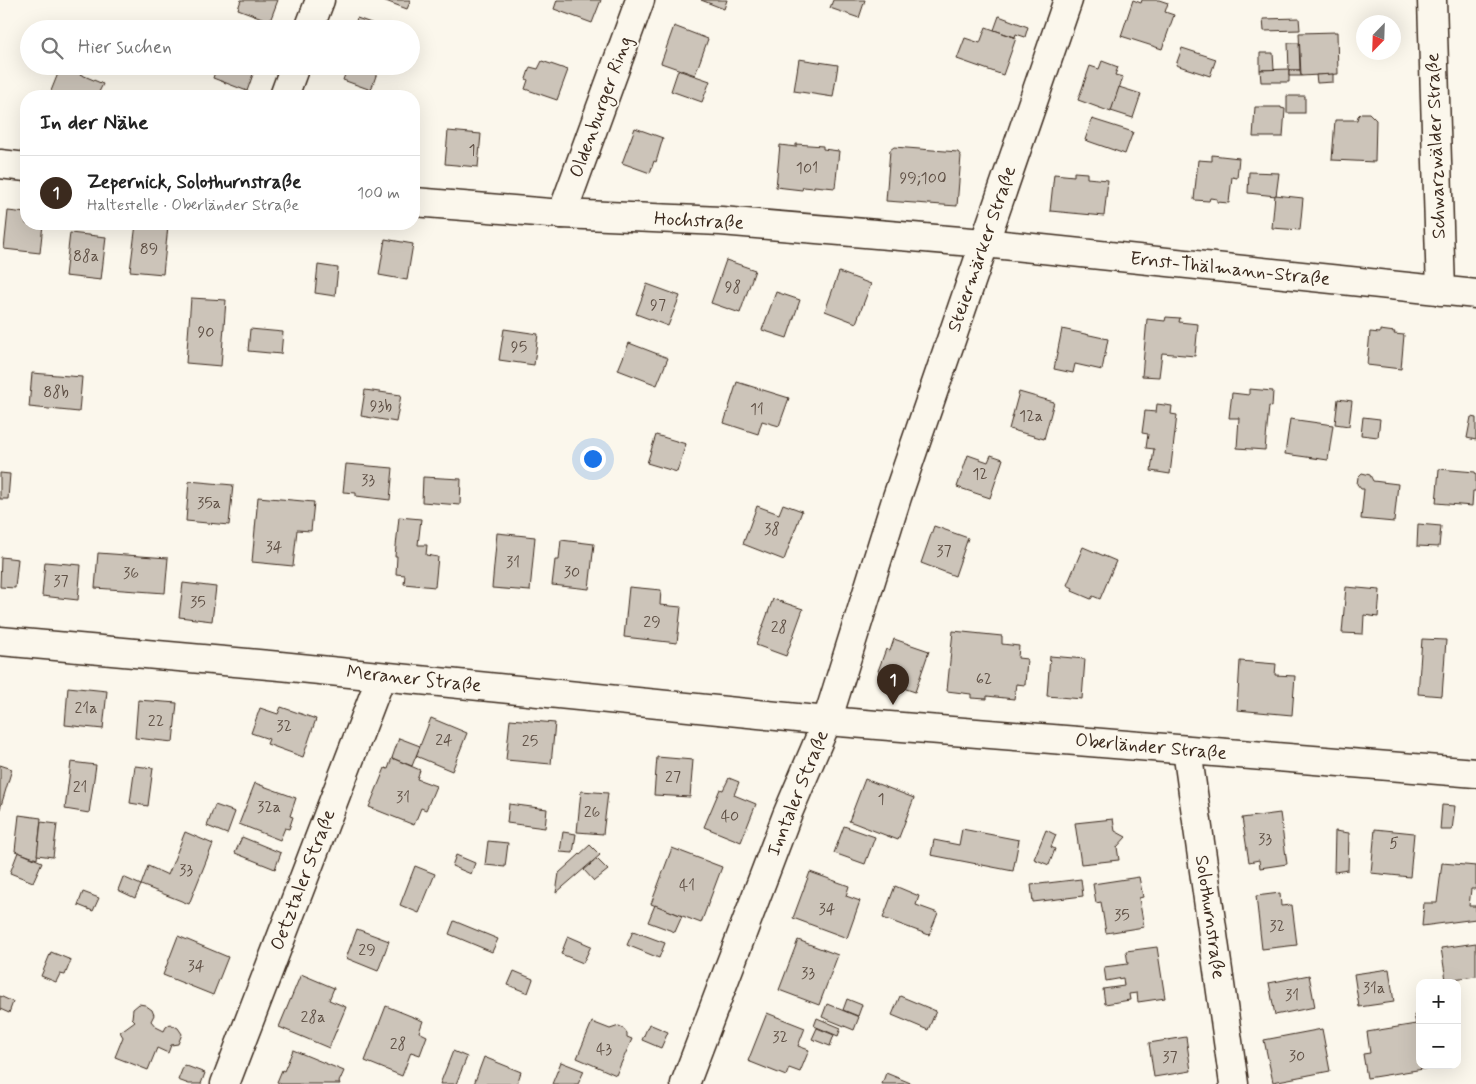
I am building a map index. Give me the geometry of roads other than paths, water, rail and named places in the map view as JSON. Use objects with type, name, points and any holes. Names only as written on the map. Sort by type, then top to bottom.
[{"type":"street","points":[[313,20],[320,0]]},
{"type":"street","name":"Oldenburger Ring","points":[[562,214],[640,0]]},
{"type":"street","name":"Steiermärker Straße","points":[[897,497],[1068,0]]},
{"type":"street","name":"Schwarzwälder Straße","points":[[1432,0],[1441,291]]},
{"type":"street","points":[[286,90],[292,75]]},
{"type":"street","points":[[0,164],[20,166]]},
{"type":"street","name":"Hochstraße","points":[[420,202],[562,214],[721,221],[984,243]]},
{"type":"street","name":"Ernst-Thälmann-Straße","points":[[984,243],[1476,294]]},
{"type":"street","name":"Inntaler Straße","points":[[685,1084],[787,815],[827,721],[897,497]]},
{"type":"street","name":"Meraner Straße","points":[[0,641],[280,666],[827,721]]},
{"type":"street","name":"Oetztaler Straße","points":[[225,1084],[382,677]]},
{"type":"street","name":"Oberländer Straße","points":[[827,721],[1476,773]]},
{"type":"street","name":"Solothurnstraße","points":[[1186,750],[1234,1084]]},
{"type":"place","name":"Zepernick, Solothurnstraße","points":[[893,705]]}]
